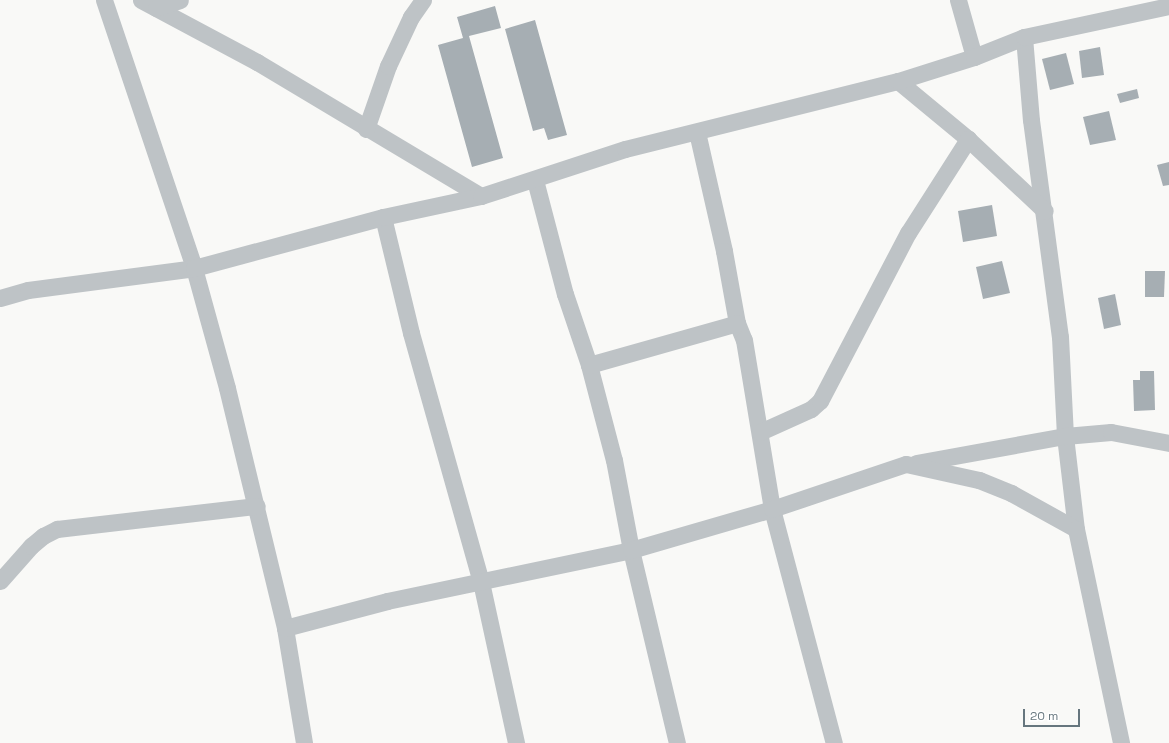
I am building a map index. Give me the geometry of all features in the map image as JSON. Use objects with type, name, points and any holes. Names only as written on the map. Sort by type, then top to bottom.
[{"type":"street","points":[[104,0],[194,268],[257,506],[285,628],[304,743]]},
{"type":"street","points":[[141,0],[257,62],[366,129],[481,196]]},
{"type":"street","points":[[156,8],[180,0]]},
{"type":"street","points":[[366,129],[388,66],[411,17],[423,0]]},
{"type":"street","points":[[958,0],[974,57]]},
{"type":"street","points":[[0,298],[28,290],[194,268],[383,217],[481,196],[535,180],[625,149],[898,82],[974,57],[1024,36],[1169,6]]},
{"type":"street","points":[[1024,36],[1031,120],[1045,212],[1060,337],[1065,436],[1076,529],[1121,743]]},
{"type":"street","points":[[898,82],[968,139],[1045,212]]},
{"type":"street","points":[[697,132],[724,250],[737,323],[744,340],[772,509],[834,743]]},
{"type":"street","points":[[760,432],[811,409],[820,401],[908,233],[968,139]]},
{"type":"street","points":[[535,180],[565,294],[589,365],[614,460],[631,550],[677,743]]},
{"type":"street","points":[[383,217],[413,341],[481,582],[516,743]]},
{"type":"street","points":[[589,365],[737,323]]},
{"type":"street","points":[[285,628],[387,601],[631,550],[772,509],[906,464],[1065,436],[1111,432],[1169,443]]},
{"type":"street","points":[[906,464],[979,480],[1011,493],[1076,529]]},
{"type":"street","points":[[0,581],[31,546],[57,529],[257,506]]},
{"type":"building","points":[[495,6],[501,28],[469,36],[503,158],[472,167],[438,45],[463,38],[457,17]]},
{"type":"building","points":[[535,20],[567,135],[548,140],[544,128],[533,131],[505,29]]},
{"type":"building","points":[[1100,47],[1104,75],[1082,78],[1079,51]]},
{"type":"building","points":[[1066,53],[1074,84],[1050,90],[1042,59]]},
{"type":"building","points":[[1137,89],[1139,98],[1120,103],[1117,94]]},
{"type":"building","points":[[1109,111],[1116,140],[1090,145],[1083,117]]},
{"type":"building","points":[[1169,162],[1169,185],[1163,186],[1157,165]]},
{"type":"building","points":[[992,205],[997,236],[963,242],[958,211]]},
{"type":"building","points":[[1002,261],[1010,293],[983,299],[976,267]]},
{"type":"building","points":[[1145,271],[1165,271],[1164,297],[1145,297]]},
{"type":"building","points":[[1115,294],[1121,325],[1104,329],[1098,298]]},
{"type":"building","points":[[1140,371],[1154,371],[1155,410],[1134,411],[1133,380],[1140,380]]}]
